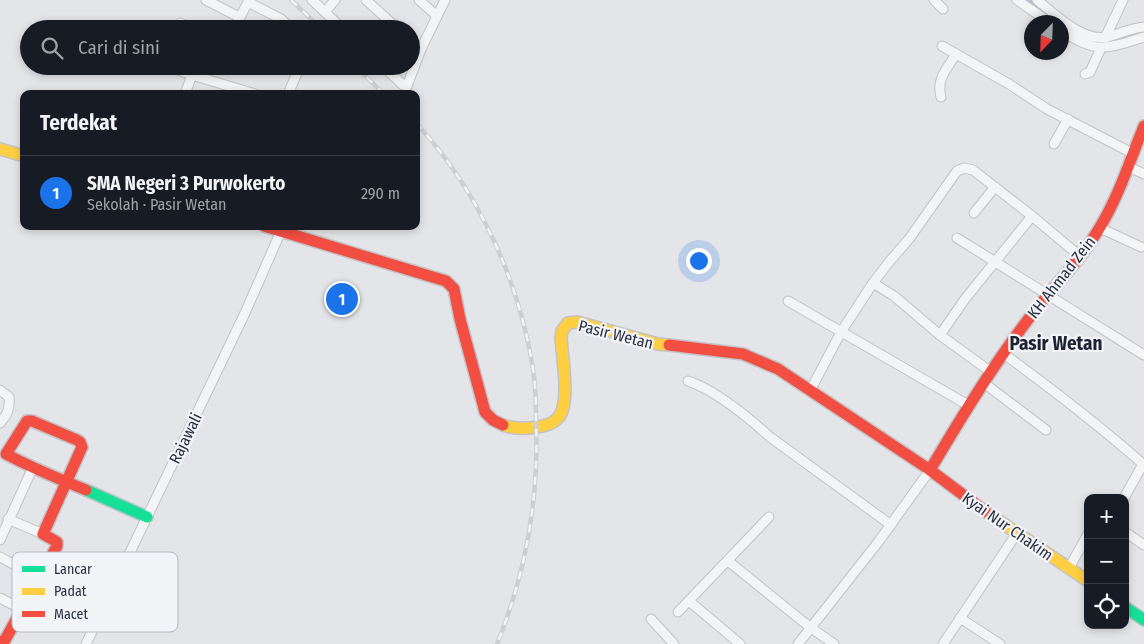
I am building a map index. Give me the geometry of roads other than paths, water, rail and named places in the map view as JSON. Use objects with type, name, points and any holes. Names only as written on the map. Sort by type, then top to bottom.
[{"type":"street","points":[[206,0],[239,17]]},
{"type":"street","points":[[312,0],[333,20]]},
{"type":"street","points":[[325,12],[335,0]]},
{"type":"street","points":[[366,0],[388,20]]},
{"type":"street","points":[[419,0],[437,16]]},
{"type":"street","points":[[421,49],[445,0]]},
{"type":"street","points":[[934,0],[943,9]]},
{"type":"street","points":[[1017,0],[1038,15]]},
{"type":"street","points":[[1037,0],[1080,32],[1092,37],[1105,38],[1144,27]]},
{"type":"street","points":[[1105,38],[1123,0]]},
{"type":"street","points":[[238,20],[249,1],[282,20]]},
{"type":"street","points":[[1069,35],[1083,44],[1101,48],[1144,37]]},
{"type":"street","points":[[942,46],[1047,108],[1132,153]]},
{"type":"street","points":[[1085,74],[1090,72],[1101,48]]},
{"type":"street","points":[[940,97],[938,89],[940,82],[956,54]]},
{"type":"street","points":[[186,90],[192,75],[242,90]]},
{"type":"street","points":[[289,90],[295,75]]},
{"type":"street","points":[[393,75],[407,86],[411,75]]},
{"type":"street","points":[[1054,144],[1068,119]]},
{"type":"street","name":"KH Ahmad Zein","points":[[930,470],[968,405],[991,372],[1047,294],[1080,257],[1100,228],[1144,126]]},
{"type":"street","points":[[0,149],[20,155]]},
{"type":"street","points":[[1127,166],[1144,174]]},
{"type":"street","points":[[810,391],[841,332],[873,283],[909,239],[957,171],[964,168],[974,170],[1080,257]]},
{"type":"street","points":[[974,213],[995,187]]},
{"type":"street","points":[[940,335],[965,299],[1032,216]]},
{"type":"street","points":[[1100,228],[1141,247]]},
{"type":"street","name":"Rajawali","points":[[130,552],[245,313],[271,230]]},
{"type":"street","name":"Pasir Wetan","points":[[279,230],[443,279],[449,284],[454,289],[460,319],[485,412],[489,418],[500,425],[523,428],[545,426],[558,420],[563,413],[566,402],[561,338],[566,325],[572,323],[582,324],[658,344],[743,354],[778,369],[930,470]]},
{"type":"street","points":[[957,238],[1144,355]]},
{"type":"street","points":[[873,283],[894,296],[940,335],[991,372]]},
{"type":"street","points":[[788,301],[968,405]]},
{"type":"street","points":[[1004,354],[1061,396],[1144,464],[1126,494]]},
{"type":"street","points":[[688,381],[700,385],[754,422],[770,437],[891,525]]},
{"type":"street","points":[[984,383],[1046,430]]},
{"type":"street","points":[[0,390],[9,397],[10,407],[6,416],[0,422]]},
{"type":"street","points":[[43,534],[67,482],[81,452],[81,444],[77,440],[30,420],[27,421],[18,433],[3,458],[34,467],[67,482],[147,517]]},
{"type":"street","points":[[0,540],[8,519],[34,467]]},
{"type":"street","points":[[798,644],[891,525],[930,470]]},
{"type":"street","name":"Kyai Nur Chakim","points":[[930,470],[980,508],[1084,578]]},
{"type":"street","points":[[678,612],[769,517]]},
{"type":"street","points":[[8,519],[56,541],[58,544],[54,552]]},
{"type":"street","points":[[943,644],[1018,533]]},
{"type":"street","points":[[1129,535],[1144,546]]},
{"type":"street","points":[[1069,568],[1085,539]]},
{"type":"street","points":[[0,558],[12,564]]},
{"type":"street","points":[[728,561],[811,628],[834,644]]},
{"type":"street","points":[[0,598],[12,604]]},
{"type":"street","points":[[689,601],[740,644]]},
{"type":"street","points":[[1129,610],[1144,620]]},
{"type":"street","points":[[960,618],[1000,644]]},
{"type":"street","points":[[651,620],[674,644]]},
{"type":"street","points":[[0,642],[5,640],[12,628]]},
{"type":"street","name":"Rajawali","points":[[86,644],[92,632]]},
{"type":"waterway","points":[[1028,0],[1048,15]]},
{"type":"waterway","points":[[1101,43],[1144,33]]},
{"type":"railway","points":[[291,0],[312,20]]},
{"type":"railway","points":[[364,75],[380,90]]},
{"type":"railway","points":[[420,128],[458,177],[477,207],[492,238],[518,302],[535,382],[536,450],[533,507],[516,590],[497,644]]},
{"type":"place","name":"SMA Negeri 3 Purwokerto","points":[[342,299]]},
{"type":"district","name":"Pasir Wetan","points":[[1056,343]]}]
